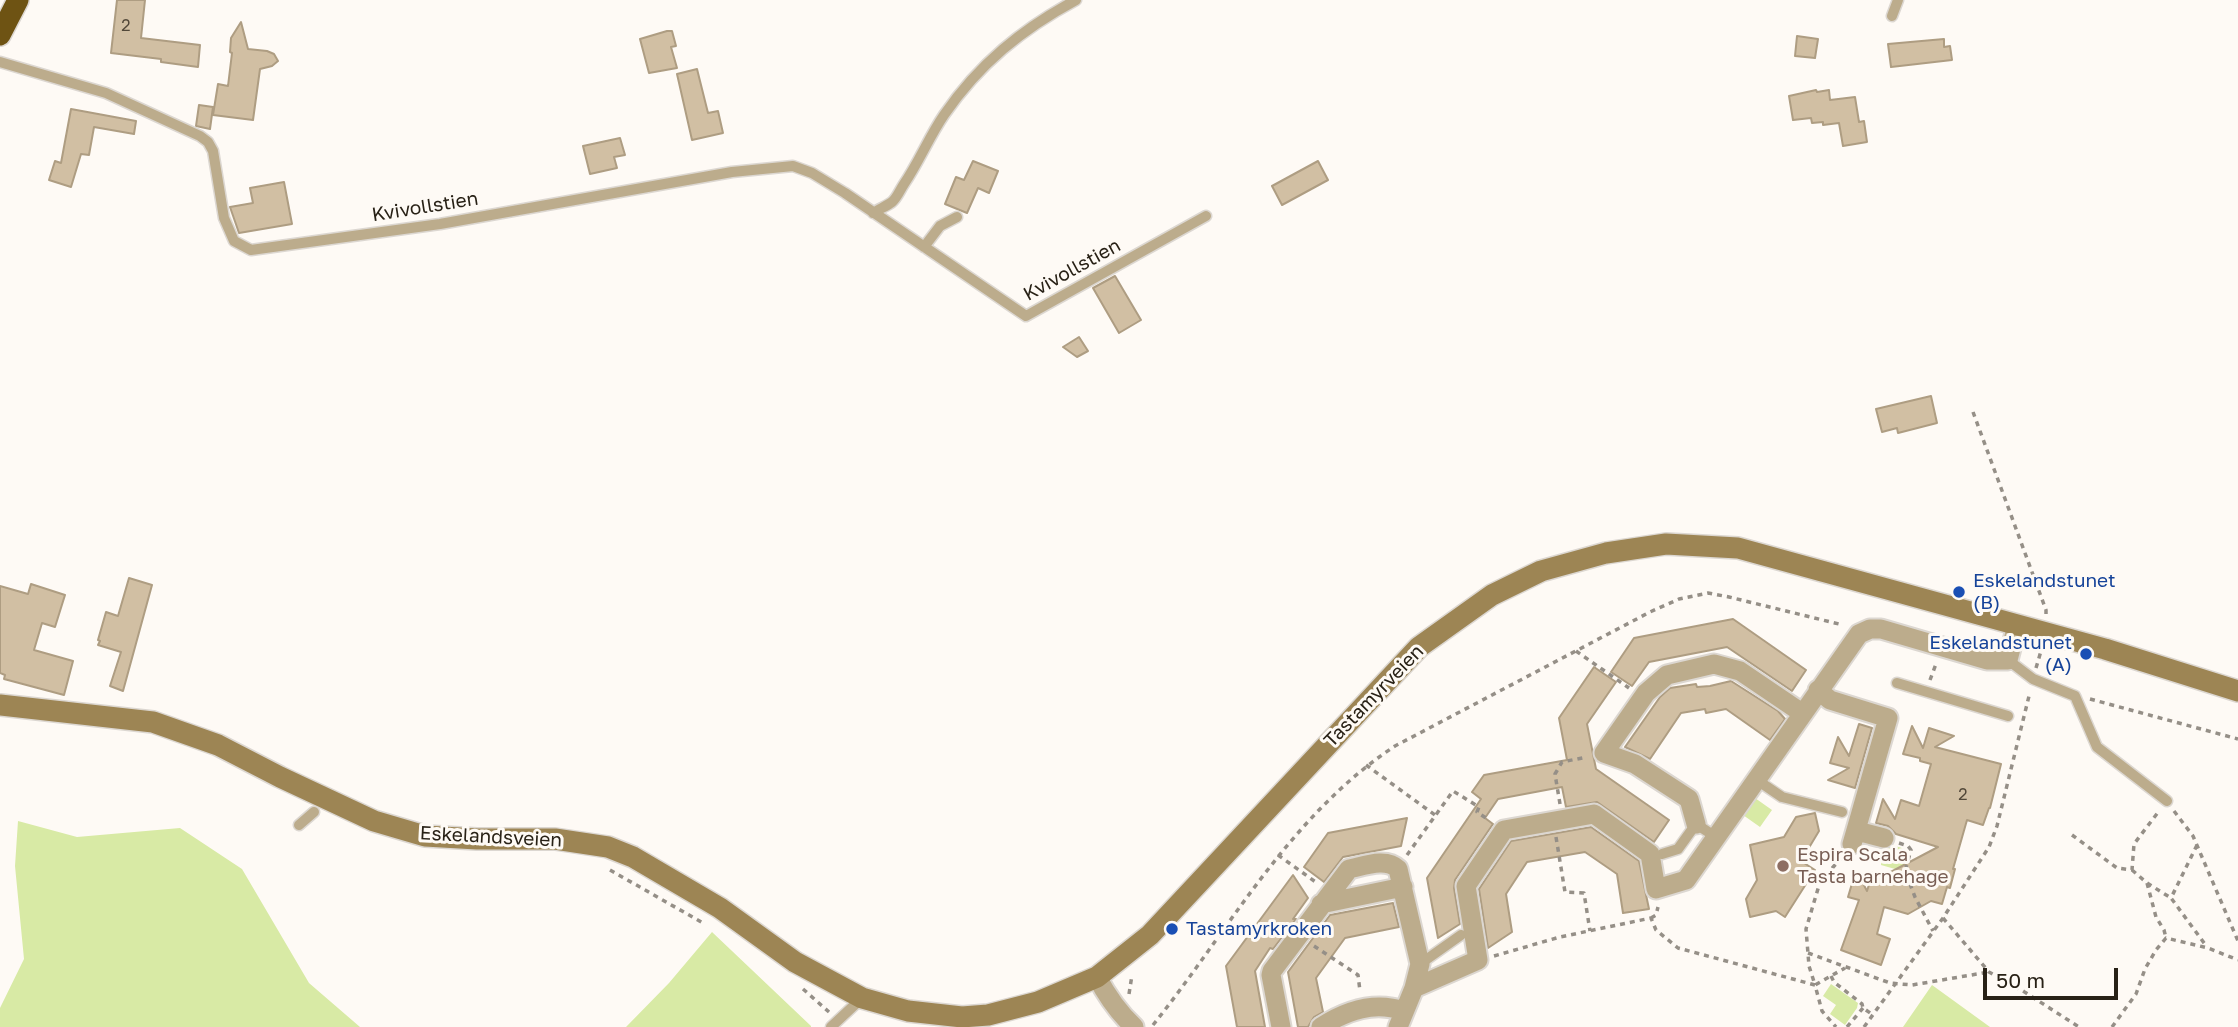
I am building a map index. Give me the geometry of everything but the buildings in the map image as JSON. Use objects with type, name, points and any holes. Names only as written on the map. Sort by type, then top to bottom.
[{"type":"highway","points":[[0,14],[7,0]]},
{"type":"highway","points":[[0,35],[18,0]]},
{"type":"main road","name":"Tastamyrveien","points":[[988,1021],[1097,977],[1150,935],[1419,647],[1492,595],[1541,571],[1606,553],[1666,544],[1738,548],[2105,649],[2238,691]]},
{"type":"main road","name":"Eskelandsveien","points":[[0,705],[152,722],[219,745],[374,821],[425,836],[555,839],[608,847],[644,863],[720,908],[794,962],[862,998],[962,1022],[988,1021]]},
{"type":"street","points":[[1414,988],[1478,960],[1466,886],[1504,830],[1594,814],[1650,854],[1656,889],[1686,880],[1855,638],[1863,631],[1881,629],[1987,660],[2008,660],[2017,625]]},
{"type":"street","points":[[1696,824],[1689,799],[1635,764],[1604,753],[1643,697],[1667,674],[1714,664],[1740,671],[1802,713]]},
{"type":"street","points":[[1818,691],[1830,700],[1888,718],[1854,838],[1884,838]]},
{"type":"street","points":[[1281,1027],[1271,975],[1298,936],[1349,869],[1386,862],[1394,864],[1400,878],[1420,964],[1414,988],[1401,1019],[1383,1006],[1362,1007],[1321,1027]]},
{"type":"street","points":[[1325,899],[1400,878]]},
{"type":"street","points":[[1097,977],[1120,1014],[1145,1025]]},
{"type":"lane","points":[[873,212],[892,202],[915,168],[944,115],[983,67],[1042,18],[1076,0]]},
{"type":"lane","points":[[1892,16],[1898,0]]},
{"type":"lane","name":"Kvivollstien","points":[[0,62],[89,87],[200,136],[208,142],[213,151],[224,218],[234,241],[251,250],[439,224],[616,192],[793,166],[812,173],[873,212],[1026,316],[1206,216]]},
{"type":"lane","points":[[923,247],[940,226],[957,217]]},
{"type":"lane","points":[[2008,660],[2033,679],[2075,696],[2097,747],[2167,801]]},
{"type":"lane","points":[[1897,683],[2008,716]]},
{"type":"lane","points":[[1757,780],[1782,797],[1842,812]]},
{"type":"lane","points":[[299,825],[314,812]]},
{"type":"lane","points":[[1662,854],[1678,849],[1696,824],[1716,837]]},
{"type":"lane","points":[[1420,964],[1461,934]]},
{"type":"lane","points":[[831,1027],[862,998]]},
{"type":"path","points":[[1973,412],[2046,610],[2046,619]]},
{"type":"path","points":[[1145,1025],[1278,855],[1366,765],[1395,746],[1679,599],[1707,593],[1863,631]]},
{"type":"path","points":[[1864,1027],[1943,918],[1989,848],[2042,644]]},
{"type":"path","points":[[1576,651],[1643,697]]},
{"type":"path","points":[[1926,692],[1939,656]]},
{"type":"path","points":[[2075,696],[2238,739]]},
{"type":"path","points":[[1590,931],[1584,892],[1565,892],[1555,774],[1562,762],[1604,753]]},
{"type":"path","points":[[1366,765],[1435,815]]},
{"type":"path","points":[[1400,878],[1435,815],[1450,794],[1455,791],[1479,807],[1477,812]]},
{"type":"path","points":[[2132,870],[2134,844],[2167,801],[2193,836],[2238,941]]},
{"type":"path","points":[[2072,835],[2117,868],[2132,870],[2171,898],[2208,948]]},
{"type":"path","points":[[1836,1027],[1822,1011],[1808,953],[1806,929],[1821,883],[1854,838]]},
{"type":"path","points":[[1884,838],[1910,848],[1905,871],[1933,931]]},
{"type":"path","points":[[2171,898],[2197,845]]},
{"type":"path","points":[[1278,855],[1325,899]]},
{"type":"path","points":[[2147,883],[2156,917],[2166,938]]},
{"type":"path","points":[[1478,960],[1651,918],[1656,930],[1678,948],[1815,985],[1845,968]]},
{"type":"path","points":[[1943,918],[1989,972],[2079,1027]]},
{"type":"path","points":[[1298,936],[1357,975],[1362,1007]]},
{"type":"path","points":[[2166,938],[2208,948],[2238,960]]},
{"type":"path","points":[[2112,1027],[2136,994],[2145,969],[2166,938]]},
{"type":"path","points":[[1808,953],[1845,968],[1895,983],[1912,985],[1989,972]]},
{"type":"path","points":[[1131,1004],[1129,983],[1133,970]]},
{"type":"path","points":[[1831,976],[1834,982],[1873,1015]]},
{"type":"path","points":[[1847,1027],[1863,1008]]},
{"type":"green space","points":[[1755,798],[1772,810],[1760,827],[1743,815]]},
{"type":"green space","points":[[18,821],[77,837],[180,828],[242,869],[309,983],[360,1027],[0,1027],[0,1008],[24,959],[15,866]]},
{"type":"green space","points":[[1883,842],[1905,849],[1908,853],[1902,871],[1881,865]]},
{"type":"green space","points":[[712,932],[811,1027],[626,1027],[669,983]]},
{"type":"green space","points":[[1831,984],[1858,1003],[1845,1025],[1830,1014],[1836,1005],[1823,996]]},
{"type":"green space","points":[[1932,985],[1990,1027],[1903,1027]]},
{"type":"place","name":"Eskelandstunet (B)","points":[[1959,592]]},
{"type":"place","name":"Eskelandstunet (A)","points":[[2086,654]]},
{"type":"place","name":"Espira Scala Tasta barnehage","points":[[1783,866]]},
{"type":"place","name":"Tastamyrkroken","points":[[1172,929]]}]
